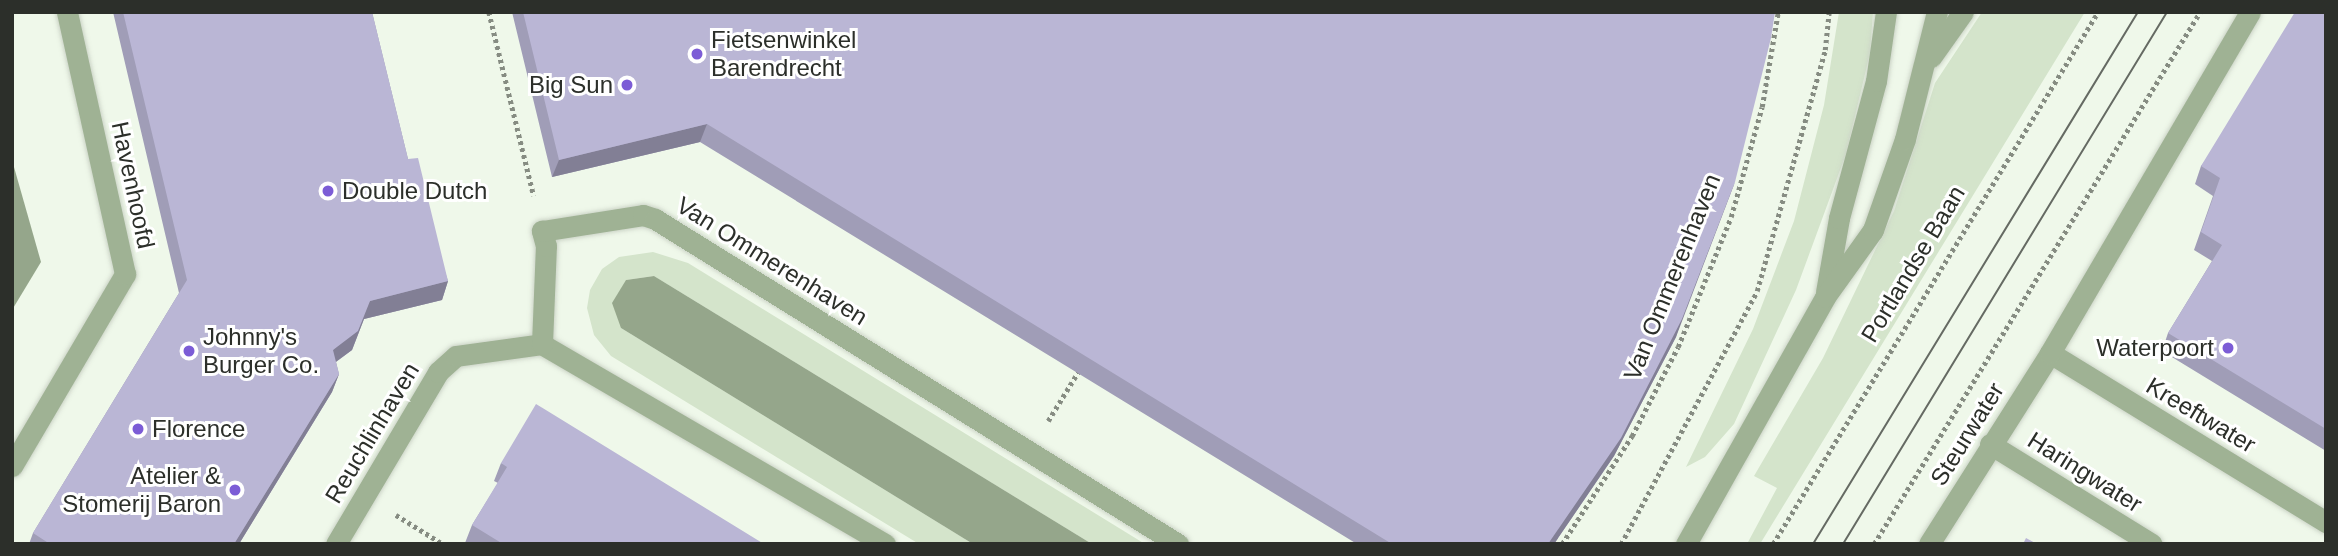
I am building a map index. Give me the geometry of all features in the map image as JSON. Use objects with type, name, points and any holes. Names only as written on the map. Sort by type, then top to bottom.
[{"type":"street","name":"Havenhoofd","points":[[12,466],[125,274],[66,12]]},
{"type":"street","points":[[1825,297],[1839,218],[1876,81],[1886,12]]},
{"type":"street","points":[[1686,544],[1825,297],[1872,230],[1927,61],[1937,12]]},
{"type":"street","points":[[1927,61],[1963,12]]},
{"type":"street","name":"Steurwater","points":[[1929,544],[1990,444],[2050,354],[2250,12]]},
{"type":"street","name":"Van Ommerenhaven","points":[[542,231],[643,215],[655,219],[1178,544]]},
{"type":"street","points":[[542,231],[546,246],[542,344],[886,544]]},
{"type":"street","name":"Reuchlinhaven","points":[[335,544],[448,362],[456,356],[542,344]]},
{"type":"street","name":"Kreeftwater","points":[[2050,354],[2326,522]]},
{"type":"street","name":"Haringwater","points":[[1990,444],[2152,544]]},
{"type":"path","points":[[489,12],[542,231]]},
{"type":"path","name":"Van Ommerenhaven","points":[[1562,543],[1632,436],[1678,347],[1727,229],[1762,107],[1778,12]]},
{"type":"path","points":[[1621,544],[1757,291],[1825,50],[1829,12]]},
{"type":"path","name":"Portlandse Baan","points":[[1773,544],[2098,12]]},
{"type":"path","points":[[1874,544],[2200,12]]},
{"type":"path","points":[[1029,451],[1084,362]]},
{"type":"path","points":[[363,496],[443,544]]},
{"type":"shaded area","points":[[1839,12],[1873,12],[1870,53],[1846,154],[1796,290],[1734,424],[1705,457],[1686,467],[1753,329],[1794,221],[1824,105]]},
{"type":"shaded area","points":[[1982,12],[2085,12],[1760,544],[1747,544],[1777,488],[1754,476],[1823,358],[1894,211],[1935,83]]},
{"type":"shaded area","points":[[12,160],[41,262],[12,310]]},
{"type":"shaded area","points":[[653,252],[688,263],[1145,544],[1092,544],[654,276],[626,280],[621,328],[973,544],[919,544],[611,356],[594,335],[587,308],[590,290],[602,269],[619,257]]},
{"type":"shaded area","points":[[654,276],[1092,544],[973,544],[621,328],[612,303],[626,280]]},
{"type":"building","points":[[123,12],[372,12],[408,159],[418,158],[448,281],[370,301],[358,331],[333,350],[339,374],[234,544],[50,544],[33,533],[187,280]]},
{"type":"building","points":[[523,12],[1775,12],[1735,182],[1682,319],[1621,438],[1548,544],[1392,544],[707,124],[559,160]]},
{"type":"building","points":[[2295,12],[2326,12],[2326,429],[2168,333],[2222,245],[2201,232],[2220,178],[2201,166]]},
{"type":"building","points":[[536,404],[764,544],[503,544],[472,525],[507,467],[501,463]]},
{"type":"building","points":[[2026,538],[2037,544],[2023,544]]},
{"type":"tram line","points":[[1813,544],[2138,12]]},
{"type":"tram line","points":[[1843,544],[2167,12]]},
{"type":"place","name":"Fietsenwinkel Barendrecht","points":[[697,54]]},
{"type":"place","name":"Big Sun","points":[[627,85]]},
{"type":"place","name":"Double Dutch","points":[[328,191]]},
{"type":"place","name":"Waterpoort","points":[[2228,348]]},
{"type":"place","name":"Johnny's Burger Co.","points":[[189,351]]},
{"type":"place","name":"Florence","points":[[138,429]]},
{"type":"place","name":"Atelier & Stomerij Baron","points":[[235,490]]}]
